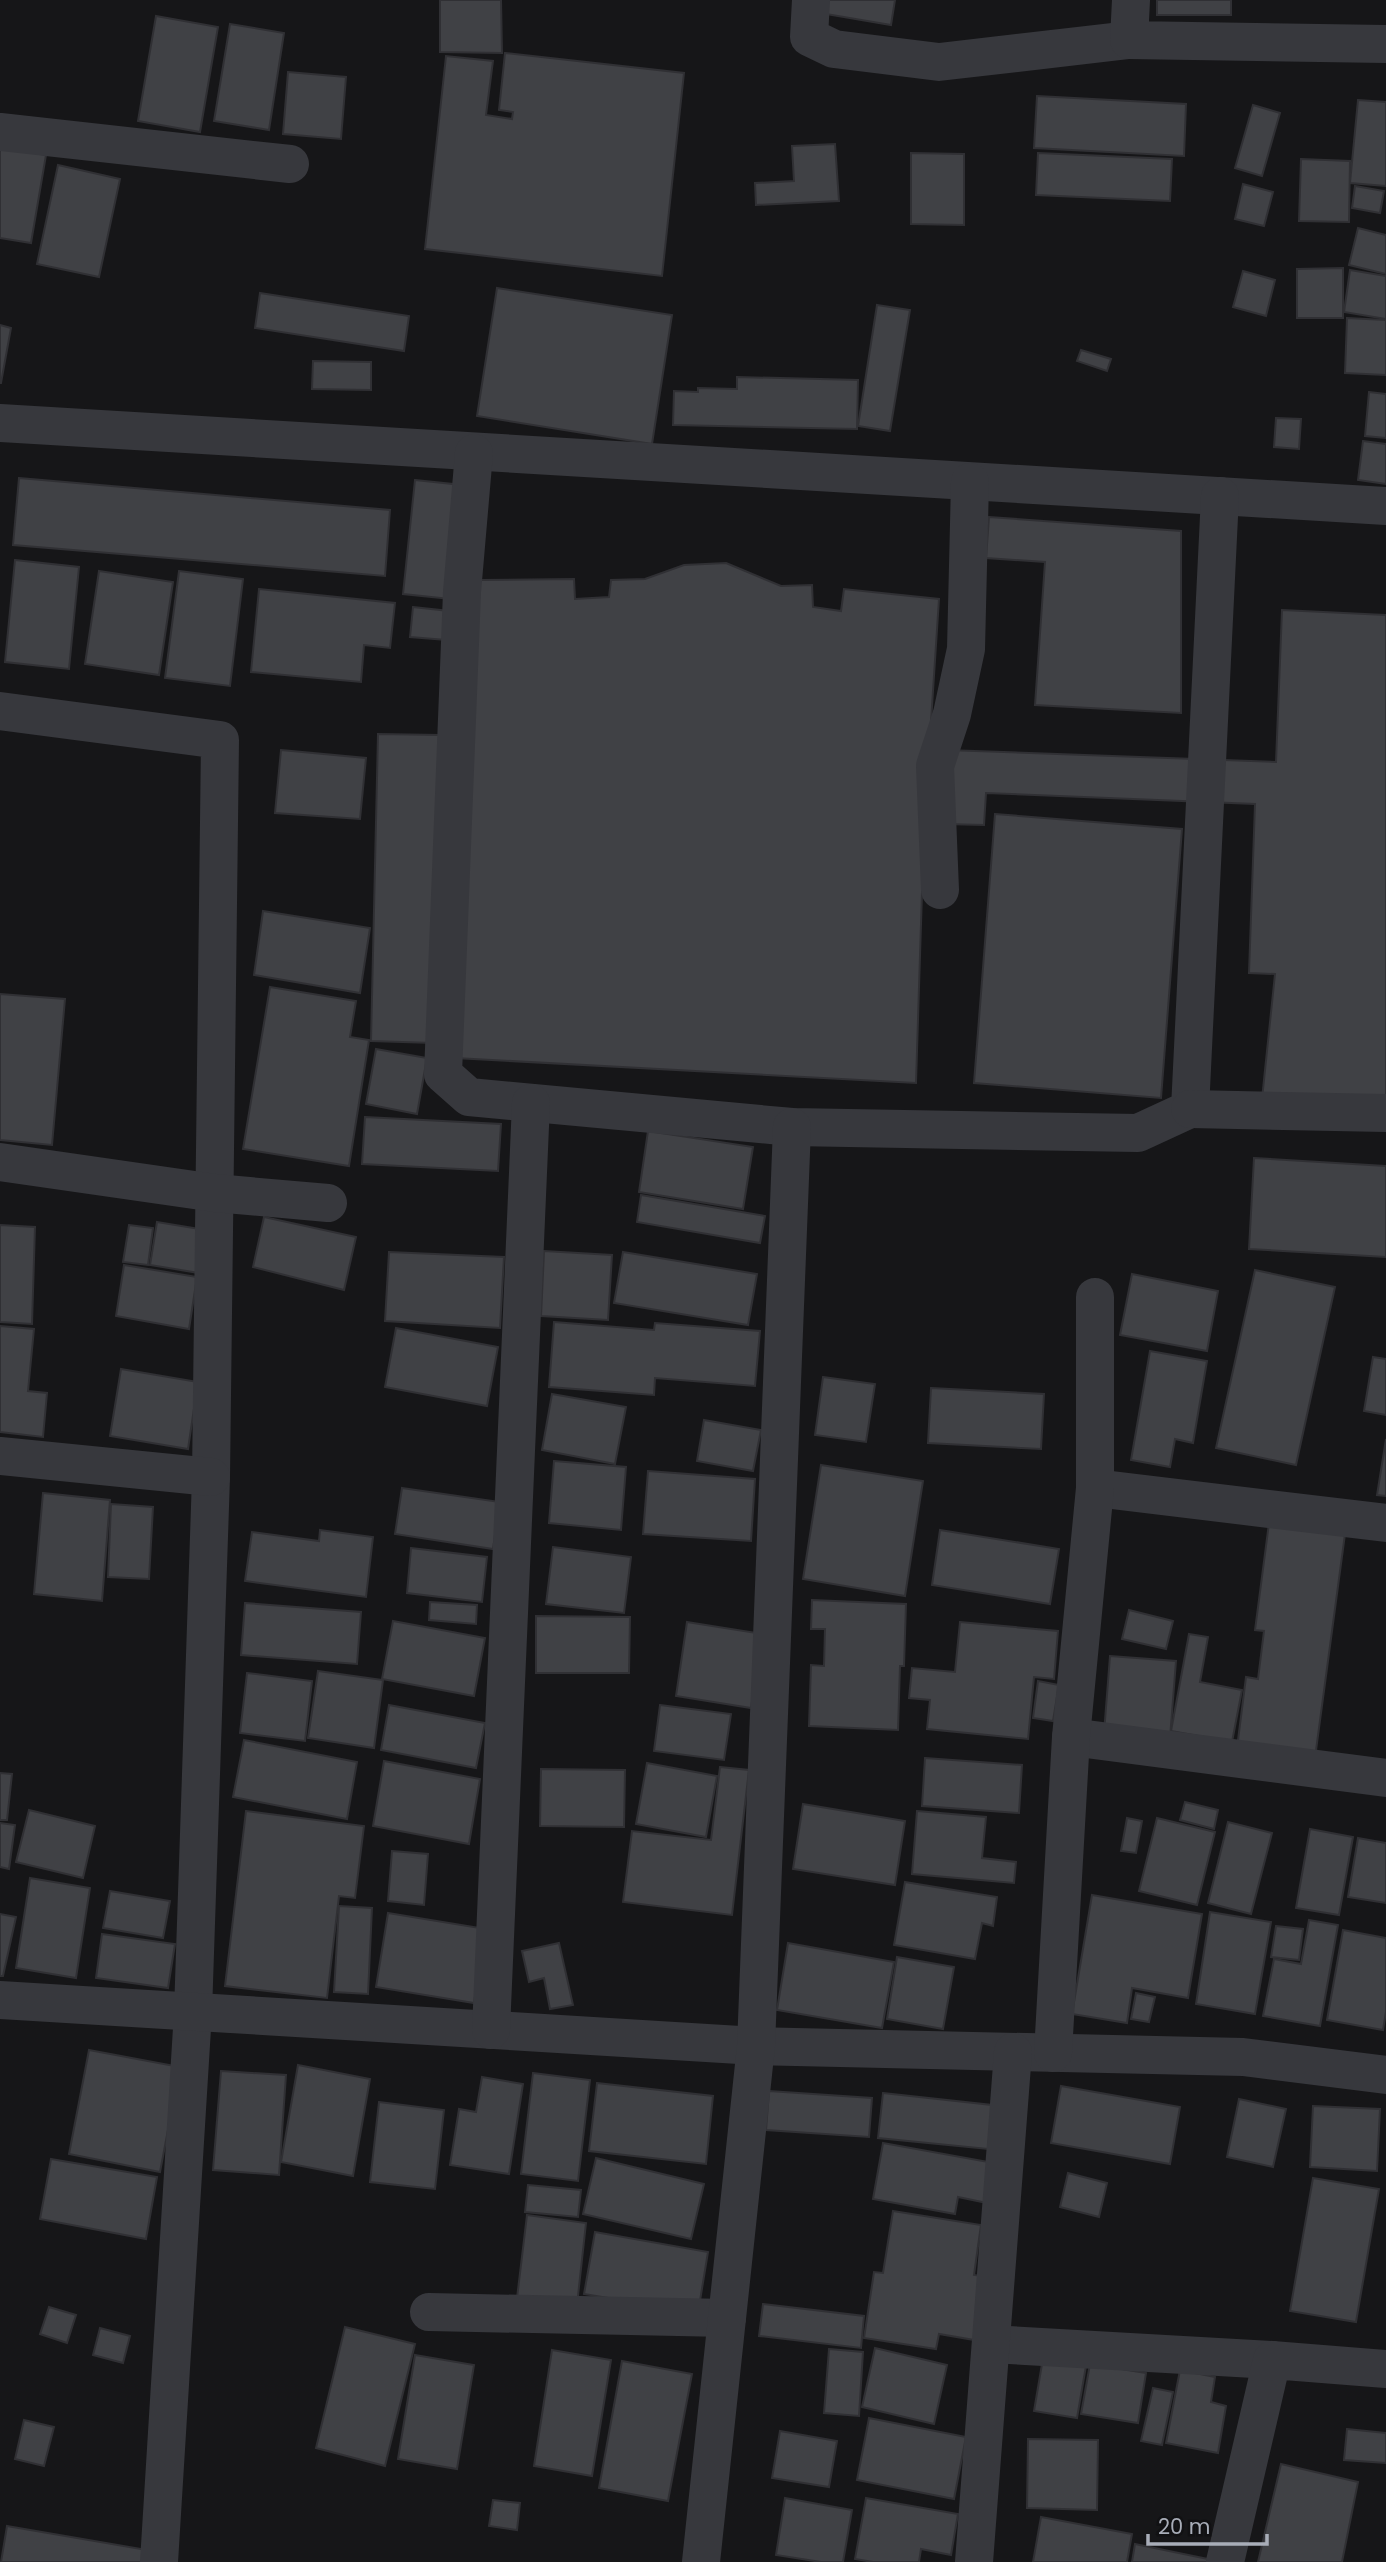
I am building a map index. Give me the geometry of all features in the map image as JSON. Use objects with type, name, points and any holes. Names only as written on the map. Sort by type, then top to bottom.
[{"type":"street","points":[[811,0],[809,37],[834,49],[939,62],[1129,40],[1386,44]]},
{"type":"street","points":[[1129,40],[1131,0]]},
{"type":"street","points":[[0,132],[290,164]]},
{"type":"street","points":[[0,423],[1386,506]]},
{"type":"street","points":[[474,453],[462,592],[443,1074],[470,1097],[792,1127],[1138,1133],[1190,1109],[1386,1113]]},
{"type":"street","points":[[940,890],[935,766],[952,714],[966,649],[970,482]]},
{"type":"street","points":[[1190,1109],[1220,496]]},
{"type":"street","points":[[0,711],[220,740],[211,1477],[193,2012],[159,2562]]},
{"type":"street","points":[[491,2030],[531,1103]]},
{"type":"street","points":[[701,2562],[756,2046],[792,1127]]},
{"type":"street","points":[[0,1162],[215,1193],[328,1203]]},
{"type":"street","points":[[1053,2053],[1070,1737],[1095,1488],[1095,1297]]},
{"type":"street","points":[[0,1456],[211,1477]]},
{"type":"street","points":[[1095,1488],[1386,1523]]},
{"type":"street","points":[[1070,1737],[1386,1778]]},
{"type":"street","points":[[0,2000],[756,2046],[1243,2057],[1386,2075]]},
{"type":"street","points":[[974,2562],[1013,2052]]},
{"type":"street","points":[[429,2312],[727,2318]]},
{"type":"street","points":[[991,2344],[1386,2369]]},
{"type":"street","points":[[1225,2562],[1272,2360]]},
{"type":"building","points":[[440,0],[501,0],[502,53],[440,52]]},
{"type":"building","points":[[822,0],[895,0],[891,25],[820,13]]},
{"type":"building","points":[[1157,0],[1231,0],[1231,15],[1157,15]]},
{"type":"building","points":[[156,16],[218,27],[200,132],[138,121]]},
{"type":"building","points":[[230,24],[284,33],[269,130],[214,121]]},
{"type":"building","points":[[505,53],[684,73],[662,276],[425,249],[446,56],[493,61],[486,115],[512,119],[513,112],[499,110]]},
{"type":"building","points":[[288,72],[346,77],[341,139],[283,134]]},
{"type":"building","points":[[1037,96],[1186,104],[1184,156],[1034,148]]},
{"type":"building","points":[[1358,100],[1386,102],[1386,186],[1350,183]]},
{"type":"building","points":[[1253,105],[1280,113],[1262,176],[1235,168]]},
{"type":"building","points":[[835,144],[839,201],[756,205],[755,183],[794,181],[792,146]]},
{"type":"building","points":[[0,147],[46,155],[31,243],[0,238]]},
{"type":"building","points":[[911,153],[964,154],[964,225],[911,224]]},
{"type":"building","points":[[1038,153],[1172,159],[1170,201],[1036,195]]},
{"type":"building","points":[[1301,159],[1350,161],[1349,222],[1299,221]]},
{"type":"building","points":[[58,165],[120,179],[99,277],[37,264]]},
{"type":"building","points":[[1243,184],[1273,192],[1264,226],[1235,219]]},
{"type":"building","points":[[1355,186],[1384,191],[1380,213],[1352,208]]},
{"type":"building","points":[[1358,228],[1386,235],[1386,274],[1349,265]]},
{"type":"building","points":[[1343,268],[1343,318],[1297,318],[1297,269]]},
{"type":"building","points":[[1350,270],[1386,276],[1386,319],[1344,312]]},
{"type":"building","points":[[1243,271],[1275,280],[1266,316],[1233,307]]},
{"type":"building","points":[[497,288],[672,315],[652,444],[477,416]]},
{"type":"building","points":[[260,293],[409,316],[404,351],[255,328]]},
{"type":"building","points":[[877,305],[910,310],[890,431],[858,426]]},
{"type":"building","points":[[1347,318],[1386,320],[1386,375],[1345,373]]},
{"type":"building","points":[[0,325],[11,328],[1,383],[0,383]]},
{"type":"building","points":[[1081,350],[1111,359],[1107,371],[1077,361]]},
{"type":"building","points":[[313,361],[371,362],[371,390],[312,389]]},
{"type":"building","points":[[737,377],[858,380],[857,429],[673,425],[674,391],[698,392],[698,388],[737,389]]},
{"type":"building","points":[[1369,392],[1386,394],[1386,438],[1365,436]]},
{"type":"building","points":[[1276,418],[1301,419],[1299,449],[1274,447]]},
{"type":"building","points":[[1363,441],[1386,444],[1386,484],[1358,480]]},
{"type":"building","points":[[19,478],[390,510],[385,576],[13,545]]},
{"type":"building","points":[[415,480],[462,485],[450,599],[403,594]]},
{"type":"building","points":[[989,517],[1181,531],[1181,713],[1035,705],[1045,562],[986,558]]},
{"type":"building","points":[[15,560],[79,567],[69,669],[5,662]]},
{"type":"building","points":[[726,563],[781,586],[812,585],[813,607],[841,611],[844,589],[939,599],[924,829],[916,1083],[455,1058],[480,580],[574,579],[575,599],[609,597],[611,580],[645,579],[684,565]]},
{"type":"building","points":[[99,571],[173,582],[159,675],[85,664]]},
{"type":"building","points":[[179,571],[243,579],[230,686],[165,678]]},
{"type":"building","points":[[259,589],[395,603],[390,648],[364,645],[361,682],[251,672]]},
{"type":"building","points":[[413,607],[449,611],[446,640],[410,637]]},
{"type":"building","points":[[1282,610],[1386,615],[1386,1109],[1262,1099],[1275,974],[1249,973],[1255,804],[986,793],[984,825],[944,824],[947,750],[1276,762]]},
{"type":"building","points":[[378,734],[440,735],[433,1043],[371,1041]]},
{"type":"building","points":[[281,750],[366,758],[360,819],[275,813]]},
{"type":"building","points":[[995,814],[1182,829],[1161,1098],[974,1083]]},
{"type":"building","points":[[263,911],[370,928],[360,993],[254,975]]},
{"type":"building","points":[[270,987],[356,1001],[350,1037],[369,1040],[349,1166],[243,1149]]},
{"type":"building","points":[[0,994],[65,999],[52,1145],[0,1140]]},
{"type":"building","points":[[376,1049],[427,1058],[417,1114],[366,1104]]},
{"type":"building","points":[[365,1117],[501,1124],[498,1171],[362,1164]]},
{"type":"building","points":[[648,1131],[753,1147],[743,1209],[639,1192]]},
{"type":"building","points":[[1254,1158],[1386,1166],[1386,1257],[1249,1249]]},
{"type":"building","points":[[641,1195],[765,1216],[760,1243],[637,1222]]},
{"type":"building","points":[[264,1217],[356,1237],[344,1290],[253,1267]]},
{"type":"building","points":[[157,1222],[206,1230],[199,1273],[150,1265]]},
{"type":"building","points":[[0,1225],[35,1227],[32,1324],[0,1322]]},
{"type":"building","points":[[129,1225],[153,1228],[148,1265],[123,1262]]},
{"type":"building","points":[[544,1251],[612,1255],[608,1320],[541,1316]]},
{"type":"building","points":[[389,1252],[504,1257],[500,1328],[385,1321]]},
{"type":"building","points":[[623,1252],[757,1274],[748,1325],[614,1303]]},
{"type":"building","points":[[124,1265],[197,1277],[189,1329],[116,1316]]},
{"type":"building","points":[[1255,1270],[1335,1287],[1296,1465],[1216,1448]]},
{"type":"building","points":[[1132,1274],[1218,1291],[1207,1351],[1120,1335]]},
{"type":"building","points":[[554,1322],[654,1330],[655,1323],[760,1331],[755,1386],[655,1378],[654,1395],[549,1387]]},
{"type":"building","points":[[0,1326],[34,1329],[28,1391],[47,1393],[43,1437],[0,1432]]},
{"type":"building","points":[[396,1328],[498,1347],[487,1406],[385,1387]]},
{"type":"building","points":[[1150,1351],[1207,1361],[1193,1443],[1175,1439],[1170,1467],[1131,1460]]},
{"type":"building","points":[[1373,1357],[1386,1359],[1386,1415],[1364,1411]]},
{"type":"building","points":[[121,1369],[198,1382],[188,1449],[110,1436]]},
{"type":"building","points":[[823,1377],[875,1384],[866,1442],[815,1435]]},
{"type":"building","points":[[931,1388],[1044,1394],[1041,1449],[928,1443]]},
{"type":"building","points":[[552,1394],[626,1407],[615,1464],[542,1450]]},
{"type":"building","points":[[704,1420],[761,1430],[753,1471],[697,1461]]},
{"type":"building","points":[[1386,1439],[1386,1496],[1377,1495]]},
{"type":"building","points":[[554,1461],[626,1467],[621,1530],[549,1523]]},
{"type":"building","points":[[821,1465],[923,1481],[905,1596],[803,1579]]},
{"type":"building","points":[[648,1471],[755,1479],[751,1541],[643,1534]]},
{"type":"building","points":[[402,1488],[500,1502],[493,1549],[395,1534]]},
{"type":"building","points":[[43,1493],[110,1500],[102,1601],[34,1594]]},
{"type":"building","points":[[111,1504],[153,1507],[149,1579],[108,1577]]},
{"type":"building","points":[[1269,1523],[1345,1534],[1315,1758],[1237,1748],[1246,1677],[1258,1679],[1264,1631],[1255,1630]]},
{"type":"building","points":[[320,1530],[373,1537],[366,1597],[245,1581],[252,1532],[319,1541]]},
{"type":"building","points":[[940,1530],[1059,1549],[1050,1604],[932,1585]]},
{"type":"building","points":[[553,1547],[631,1557],[624,1613],[546,1604]]},
{"type":"building","points":[[411,1548],[487,1557],[482,1602],[407,1593]]},
{"type":"building","points":[[812,1600],[906,1604],[898,1730],[809,1726],[811,1665],[824,1666],[825,1629],[811,1629]]},
{"type":"building","points":[[430,1602],[477,1605],[476,1624],[429,1620]]},
{"type":"building","points":[[245,1603],[361,1612],[357,1664],[241,1655]]},
{"type":"building","points":[[1129,1610],[1173,1621],[1166,1649],[1122,1639]]},
{"type":"building","points":[[536,1616],[630,1617],[629,1673],[536,1673]]},
{"type":"building","points":[[393,1621],[485,1638],[474,1696],[382,1679]]},
{"type":"building","points":[[687,1622],[763,1634],[751,1708],[676,1696]]},
{"type":"building","points":[[960,1622],[1058,1631],[1054,1679],[1034,1677],[1028,1739],[927,1729],[930,1700],[909,1698],[912,1668],[955,1672]]},
{"type":"building","points":[[1189,1634],[1208,1637],[1200,1682],[1242,1690],[1232,1742],[1171,1731]]},
{"type":"building","points":[[1110,1656],[1176,1661],[1170,1738],[1104,1733]]},
{"type":"building","points":[[318,1671],[383,1680],[374,1748],[308,1738]]},
{"type":"building","points":[[247,1673],[312,1681],[305,1741],[240,1733]]},
{"type":"building","points":[[1038,1681],[1059,1685],[1053,1721],[1033,1718]]},
{"type":"building","points":[[389,1705],[485,1723],[476,1768],[381,1750]]},
{"type":"building","points":[[660,1705],[731,1714],[724,1760],[654,1751]]},
{"type":"building","points":[[244,1740],[357,1762],[347,1819],[233,1797]]},
{"type":"building","points":[[925,1758],[1022,1765],[1019,1813],[922,1806]]},
{"type":"building","points":[[384,1761],[480,1779],[469,1844],[373,1826]]},
{"type":"building","points":[[647,1763],[717,1776],[706,1837],[636,1824]]},
{"type":"building","points":[[720,1767],[749,1770],[732,1915],[623,1902],[632,1831],[711,1840]]},
{"type":"building","points":[[541,1769],[625,1770],[624,1827],[540,1826]]},
{"type":"building","points":[[0,1773],[12,1774],[7,1820],[0,1820]]},
{"type":"building","points":[[1185,1802],[1218,1810],[1214,1829],[1180,1820]]},
{"type":"building","points":[[803,1804],[905,1821],[895,1885],[793,1869]]},
{"type":"building","points":[[29,1810],[95,1826],[83,1878],[16,1862]]},
{"type":"building","points":[[246,1811],[364,1826],[355,1898],[339,1896],[327,1998],[225,1986]]},
{"type":"building","points":[[917,1811],[986,1817],[982,1858],[1016,1862],[1014,1883],[912,1874]]},
{"type":"building","points":[[1127,1818],[1142,1821],[1136,1853],[1121,1851]]},
{"type":"building","points":[[1157,1818],[1215,1832],[1197,1905],[1139,1891]]},
{"type":"building","points":[[1228,1822],[1272,1833],[1251,1914],[1208,1903]]},
{"type":"building","points":[[0,1823],[15,1825],[9,1869],[0,1867]]},
{"type":"building","points":[[1310,1829],[1353,1837],[1339,1915],[1296,1908]]},
{"type":"building","points":[[1358,1838],[1386,1843],[1386,1903],[1348,1897]]},
{"type":"building","points":[[392,1851],[428,1854],[424,1905],[388,1901]]},
{"type":"building","points":[[30,1878],[90,1888],[76,1978],[16,1968]]},
{"type":"building","points":[[905,1882],[997,1897],[993,1926],[982,1923],[975,1959],[894,1945]]},
{"type":"building","points":[[110,1891],[170,1901],[163,1938],[103,1928]]},
{"type":"building","points":[[1092,1895],[1202,1914],[1188,1998],[1132,1988],[1127,2023],[1072,2014]]},
{"type":"building","points":[[339,1906],[372,1908],[368,1994],[334,1992]]},
{"type":"building","points":[[1210,1912],[1271,1922],[1255,2014],[1196,2004]]},
{"type":"building","points":[[388,1913],[486,1929],[474,2003],[376,1987]]},
{"type":"building","points":[[0,1914],[16,1917],[3,1976],[0,1976]]},
{"type":"building","points":[[1309,1920],[1338,1925],[1320,2026],[1263,2016],[1274,1959],[1301,1964]]},
{"type":"building","points":[[1276,1926],[1303,1929],[1299,1960],[1271,1957]]},
{"type":"building","points":[[1343,1930],[1386,1938],[1386,2012],[1383,2030],[1327,2020]]},
{"type":"building","points":[[102,1934],[175,1944],[168,1988],[96,1978]]},
{"type":"building","points":[[559,1943],[573,2005],[550,2009],[544,1978],[529,1982],[522,1951]]},
{"type":"building","points":[[788,1943],[894,1962],[882,2028],[777,2010]]},
{"type":"building","points":[[897,1957],[954,1967],[943,2029],[887,2019]]},
{"type":"building","points":[[1136,1993],[1155,1997],[1149,2022],[1131,2019]]},
{"type":"building","points":[[89,2050],[180,2067],[160,2172],[69,2154]]},
{"type":"building","points":[[298,2065],[370,2079],[353,2176],[281,2162]]},
{"type":"building","points":[[221,2071],[286,2075],[279,2175],[213,2170]]},
{"type":"building","points":[[533,2073],[590,2080],[578,2181],[521,2174]]},
{"type":"building","points":[[482,2077],[523,2084],[509,2174],[450,2165],[459,2109],[476,2112]]},
{"type":"building","points":[[597,2083],[713,2096],[706,2164],[589,2151]]},
{"type":"building","points":[[1061,2086],[1180,2107],[1170,2164],[1051,2143]]},
{"type":"building","points":[[769,2091],[872,2098],[869,2137],[766,2130]]},
{"type":"building","points":[[883,2093],[992,2105],[988,2149],[878,2138]]},
{"type":"building","points":[[1239,2099],[1286,2109],[1273,2167],[1227,2157]]},
{"type":"building","points":[[379,2102],[444,2110],[435,2189],[370,2182]]},
{"type":"building","points":[[1313,2106],[1380,2109],[1377,2171],[1310,2167]]},
{"type":"building","points":[[883,2143],[994,2163],[987,2203],[958,2197],[955,2214],[873,2199]]},
{"type":"building","points":[[596,2158],[704,2184],[691,2239],[583,2214]]},
{"type":"building","points":[[51,2159],[157,2177],[146,2239],[40,2219]]},
{"type":"building","points":[[1068,2173],[1107,2183],[1099,2217],[1060,2207]]},
{"type":"building","points":[[1313,2178],[1379,2189],[1356,2322],[1290,2311]]},
{"type":"building","points":[[528,2185],[581,2190],[578,2217],[525,2212]]},
{"type":"building","points":[[893,2211],[981,2225],[974,2275],[989,2277],[980,2341],[939,2334],[936,2349],[864,2338],[874,2272],[883,2273]]},
{"type":"building","points":[[527,2215],[586,2223],[577,2305],[517,2298]]},
{"type":"building","points":[[595,2232],[708,2252],[698,2313],[584,2294]]},
{"type":"building","points":[[763,2304],[864,2316],[861,2348],[759,2336]]},
{"type":"building","points":[[49,2307],[76,2315],[67,2343],[40,2334]]},
{"type":"building","points":[[345,2327],[415,2344],[385,2466],[316,2448]]},
{"type":"building","points":[[100,2328],[130,2336],[123,2363],[93,2355]]},
{"type":"building","points":[[875,2348],[947,2365],[934,2424],[862,2407]]},
{"type":"building","points":[[829,2349],[863,2352],[859,2416],[824,2413]]},
{"type":"building","points":[[552,2350],[611,2360],[592,2476],[534,2466]]},
{"type":"building","points":[[415,2355],[474,2365],[457,2469],[398,2459]]},
{"type":"building","points":[[1043,2358],[1086,2366],[1077,2418],[1034,2411]]},
{"type":"building","points":[[622,2361],[692,2374],[668,2501],[599,2488]]},
{"type":"building","points":[[1090,2364],[1146,2373],[1138,2423],[1081,2414]]},
{"type":"building","points":[[1180,2370],[1215,2377],[1211,2402],[1226,2406],[1218,2453],[1166,2443]]},
{"type":"building","points":[[1153,2388],[1173,2392],[1162,2445],[1141,2441]]},
{"type":"building","points":[[869,2418],[966,2437],[954,2499],[857,2480]]},
{"type":"building","points":[[24,2420],[54,2427],[44,2466],[15,2459]]},
{"type":"building","points":[[1347,2429],[1386,2433],[1386,2463],[1344,2460]]},
{"type":"building","points":[[780,2431],[837,2441],[829,2487],[772,2478]]},
{"type":"building","points":[[1028,2439],[1098,2440],[1097,2510],[1027,2508]]},
{"type":"building","points":[[1281,2464],[1358,2482],[1342,2562],[1258,2562]]},
{"type":"building","points":[[785,2498],[852,2510],[843,2562],[821,2562],[776,2555]]},
{"type":"building","points":[[866,2498],[958,2514],[951,2555],[921,2549],[919,2562],[873,2562],[855,2559]]},
{"type":"building","points":[[493,2500],[520,2503],[517,2530],[489,2526]]},
{"type":"building","points":[[1041,2517],[1132,2534],[1127,2562],[1033,2562]]},
{"type":"building","points":[[7,2526],[147,2550],[145,2562],[1,2562]]},
{"type":"building","points":[[1135,2544],[1208,2559],[1207,2562],[1132,2562]]}]
